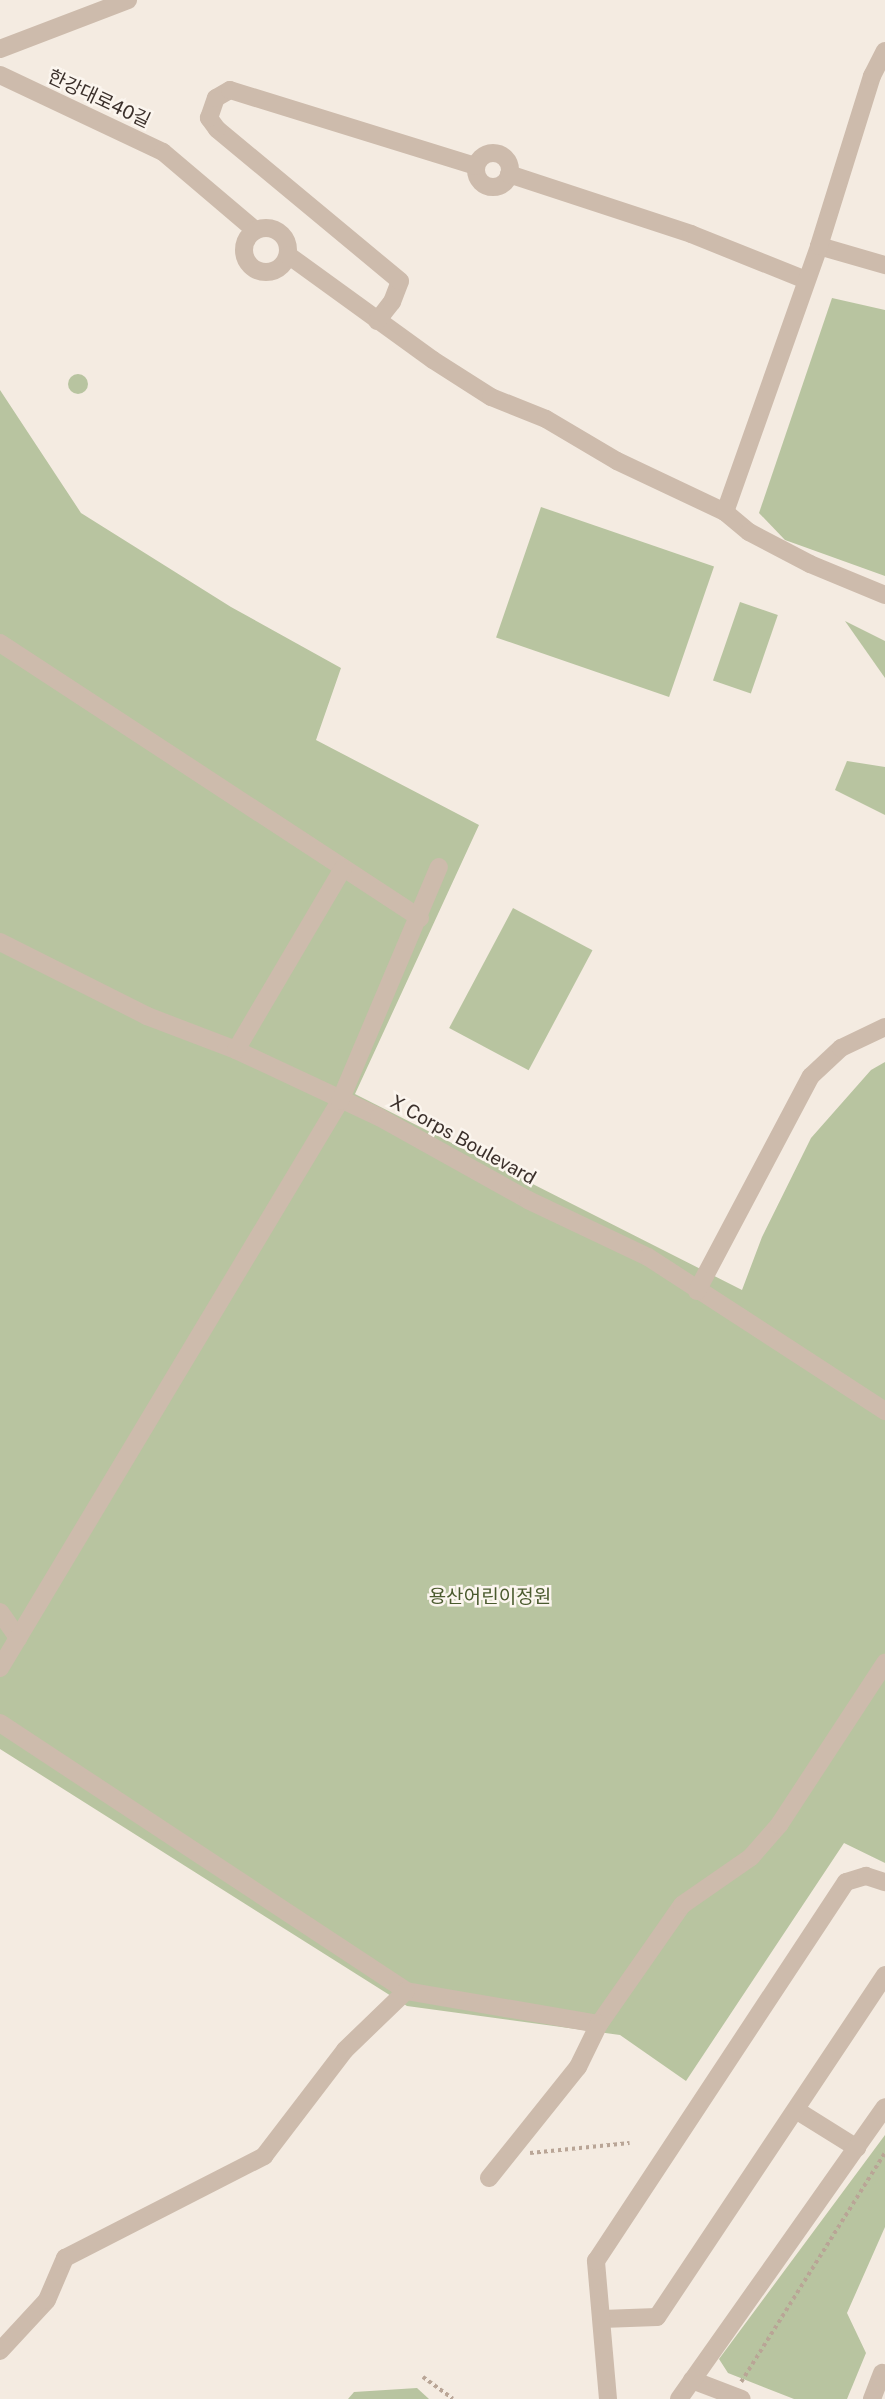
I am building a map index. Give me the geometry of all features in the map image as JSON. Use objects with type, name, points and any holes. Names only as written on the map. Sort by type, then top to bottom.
[{"type":"street","points":[[0,49],[128,0]]},
{"type":"street","points":[[724,512],[819,246],[872,76],[885,51]]},
{"type":"street","name":"한강대로40길","points":[[0,75],[178,163],[221,206],[255,230]]},
{"type":"street","points":[[377,321],[392,302],[400,281],[217,128],[209,118],[216,98],[230,90],[476,166],[477,177],[489,187],[500,186],[509,174],[691,234],[806,280]]},
{"type":"street","points":[[288,255],[277,270],[256,270],[244,251],[255,230],[267,227],[281,232],[288,255],[377,321],[491,397],[546,419],[617,461],[724,512],[761,539],[885,595]]},
{"type":"street","points":[[819,246],[885,265]]},
{"type":"street","points":[[0,643],[420,918]]},
{"type":"street","points":[[236,1050],[343,867]]},
{"type":"street","points":[[0,1668],[340,1101],[420,918],[439,867]]},
{"type":"street","name":"X Corps Boulevard","points":[[0,942],[147,1016],[236,1050],[648,1257],[885,1411]]},
{"type":"street","points":[[697,1290],[811,1076],[841,1048],[885,1027]]},
{"type":"street","points":[[0,1612],[18,1638]]},
{"type":"street","points":[[489,2178],[578,2067],[599,2024],[682,1905],[751,1857],[779,1825],[885,1663]]},
{"type":"street","points":[[0,1723],[406,1991],[599,2024]]},
{"type":"street","points":[[608,2399],[596,2261],[846,1882],[866,1876],[885,1882]]},
{"type":"street","points":[[602,2319],[657,2317],[885,1975]]},
{"type":"street","points":[[0,2351],[47,2300],[65,2258],[264,2156],[345,2050],[406,1991]]},
{"type":"street","points":[[679,2399],[885,2107]]},
{"type":"street","points":[[796,2110],[857,2148]]},
{"type":"street","points":[[872,2399],[882,2373]]},
{"type":"street","points":[[692,2380],[738,2397]]},
{"type":"path","points":[[510,2151],[556,2153],[629,2143]]},
{"type":"path","points":[[738,2397],[885,2152]]},
{"type":"path","points":[[423,2376],[453,2399]]},
{"type":"green space","points":[[832,298],[885,310],[885,576],[785,540],[759,513]]},
{"type":"green space","points":[[74,374],[82,374],[88,384],[82,394],[74,394],[68,388],[68,380]]},
{"type":"green space","name":"용산어린이정원","points":[[0,390],[81,513],[231,607],[341,668],[316,740],[479,825],[355,1094],[742,1290],[762,1237],[811,1138],[871,1070],[885,1062],[885,1863],[844,1843],[686,2081],[620,2035],[407,2006],[0,1749]]},
{"type":"green space","points":[[541,507],[714,567],[669,697],[496,637]]},
{"type":"green space","points":[[740,602],[778,615],[751,694],[713,680]]},
{"type":"green space","points":[[845,621],[885,641],[885,678]]},
{"type":"green space","points":[[847,761],[885,767],[885,815],[835,790]]},
{"type":"green space","points":[[513,908],[592,950],[529,1070],[449,1028]]},
{"type":"green space","points":[[885,2135],[885,2227],[847,2313],[866,2353],[847,2399],[794,2399],[728,2373],[719,2359]]},
{"type":"green space","points":[[417,2388],[429,2399],[348,2399],[354,2392]]}]
